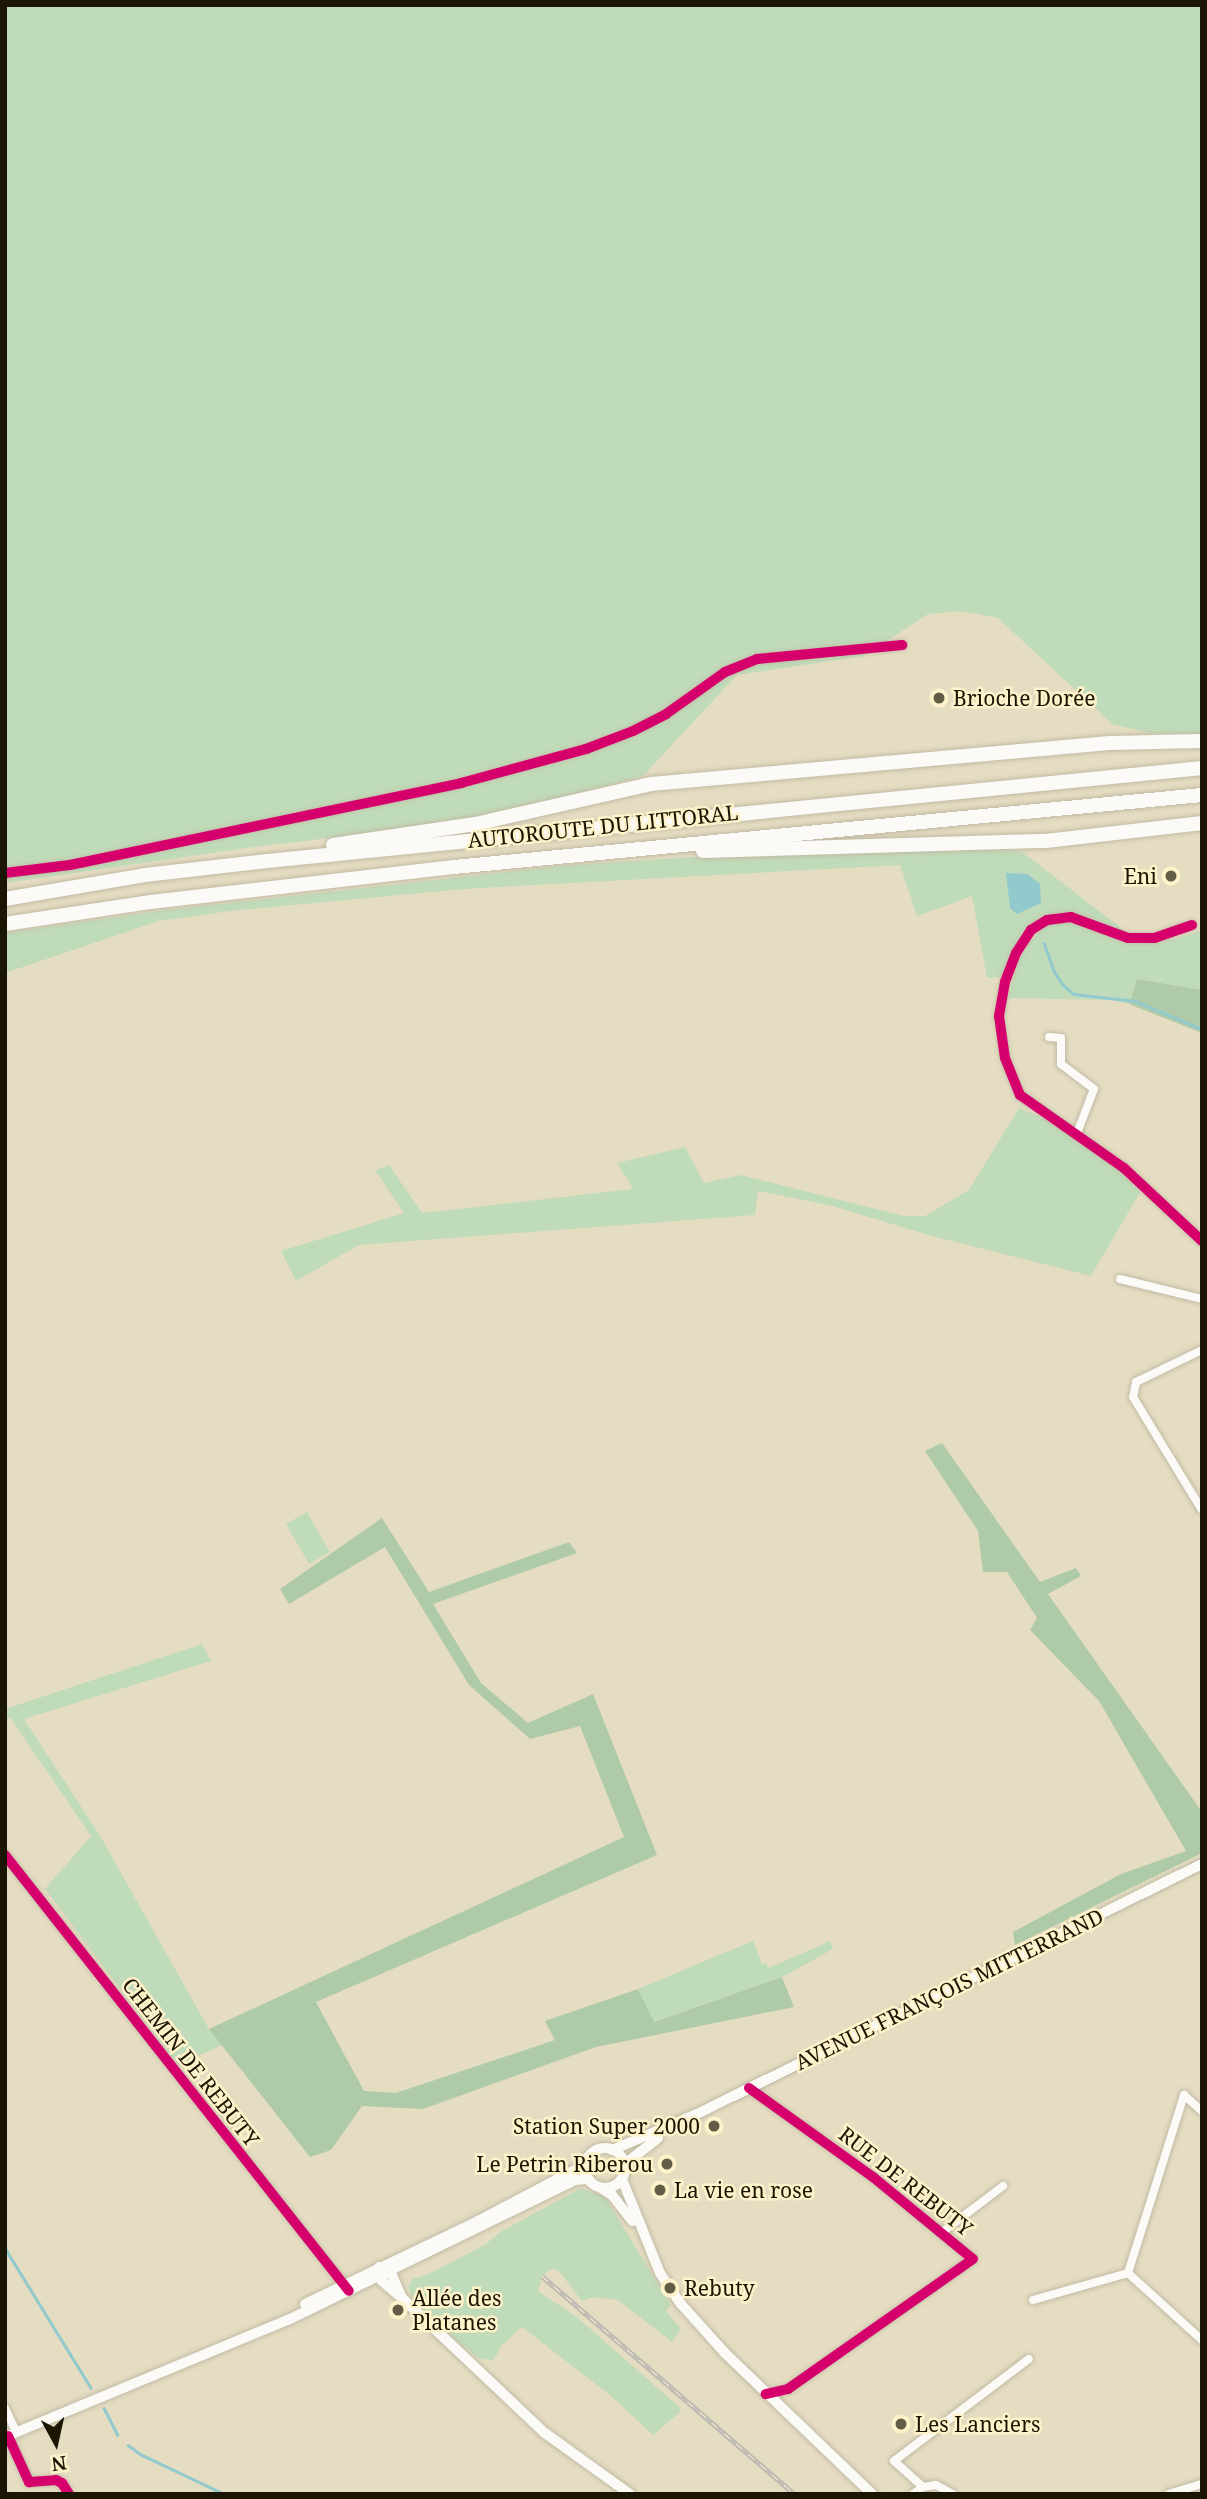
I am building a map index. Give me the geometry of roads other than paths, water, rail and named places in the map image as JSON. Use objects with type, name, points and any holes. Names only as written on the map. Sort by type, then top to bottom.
[{"type":"highway","points":[[145,876],[475,824],[651,785],[1112,743],[1202,741]]},
{"type":"highway","name":"AUTOROUTE DU LITTORAL","points":[[5,899],[145,876],[550,831],[1202,768]]},
{"type":"highway","name":"AUTOROUTE DU LITTORAL","points":[[5,924],[151,902],[454,866],[1202,795]]},
{"type":"highway","points":[[454,866],[752,848],[1046,841],[1202,823]]},
{"type":"main road","name":"AVENUE FRANÇOIS MITTERRAND","points":[[697,2114],[1202,1864]]},
{"type":"main road","points":[[383,2271],[586,2164],[599,2150],[612,2150],[697,2114]]},
{"type":"main road","points":[[10,2435],[231,2342],[575,2180],[588,2179],[601,2188],[613,2187],[622,2179],[625,2164],[649,2143],[697,2114]]},
{"type":"main road","points":[[612,2150],[625,2164]]},
{"type":"main road","points":[[586,2164],[588,2179]]},
{"type":"street","points":[[5,873],[70,865],[378,803],[527,767],[586,749],[655,721],[742,664],[772,657],[902,645]]},
{"type":"street","points":[[1192,925],[1155,938],[1128,939],[1071,917],[1054,918],[1031,930],[1016,953],[999,1004],[1005,1058],[1020,1095],[1077,1132],[1124,1168],[1202,1241]]},
{"type":"street","points":[[1049,1037],[1061,1038],[1061,1064],[1094,1089],[1077,1132]]},
{"type":"street","points":[[1120,1279],[1202,1299]]},
{"type":"street","points":[[1202,1350],[1136,1382],[1133,1397],[1202,1510]]},
{"type":"street","name":"CHEMIN DE REBUTY","points":[[5,1855],[346,2288]]},
{"type":"street","name":"RUE DE REBUTY","points":[[750,2088],[873,2177],[973,2259],[788,2389],[766,2394]]},
{"type":"street","points":[[1128,2273],[1184,2095],[1202,2110]]},
{"type":"street","points":[[622,2179],[660,2273],[681,2304],[766,2394],[872,2494]]},
{"type":"street","points":[[941,2233],[1003,2186]]},
{"type":"street","points":[[601,2188],[612,2195],[643,2236]]},
{"type":"street","points":[[383,2271],[386,2287],[402,2298],[545,2433],[630,2494]]},
{"type":"street","points":[[1033,2300],[1128,2273]]},
{"type":"street","points":[[1128,2273],[1202,2340]]},
{"type":"street","points":[[923,2487],[894,2461],[1029,2359]]},
{"type":"street","points":[[5,2408],[10,2435],[29,2482],[56,2480],[62,2483],[69,2494]]},
{"type":"street","points":[[1170,2494],[1202,2484]]},
{"type":"street","points":[[913,2494],[923,2487],[936,2485],[953,2494]]},
{"type":"street","points":[[1170,2494],[1202,2490]]},
{"type":"water","points":[[1006,873],[1027,874],[1040,884],[1041,903],[1017,914],[1010,908]]},
{"type":"waterway","points":[[1044,943],[1054,971],[1063,985],[1074,994],[1135,1001],[1202,1029]]},
{"type":"waterway","points":[[5,2248],[91,2388]]},
{"type":"waterway","points":[[104,2408],[118,2435]]},
{"type":"waterway","points":[[128,2445],[142,2455],[224,2494]]},
{"type":"railway","points":[[542,2276],[795,2494]]},
{"type":"place","name":"Brioche Dorée","points":[[939,698]]},
{"type":"place","name":"Eni","points":[[1171,876]]},
{"type":"place","name":"Station Super 2000","points":[[714,2126]]},
{"type":"place","name":"Le Petrin Riberou","points":[[667,2164]]},
{"type":"place","name":"La vie en rose","points":[[660,2190]]},
{"type":"place","name":"Rebuty","points":[[670,2288]]},
{"type":"place","name":"Allée des Platanes","points":[[398,2310]]},
{"type":"place","name":"Les Lanciers","points":[[901,2424]]}]
